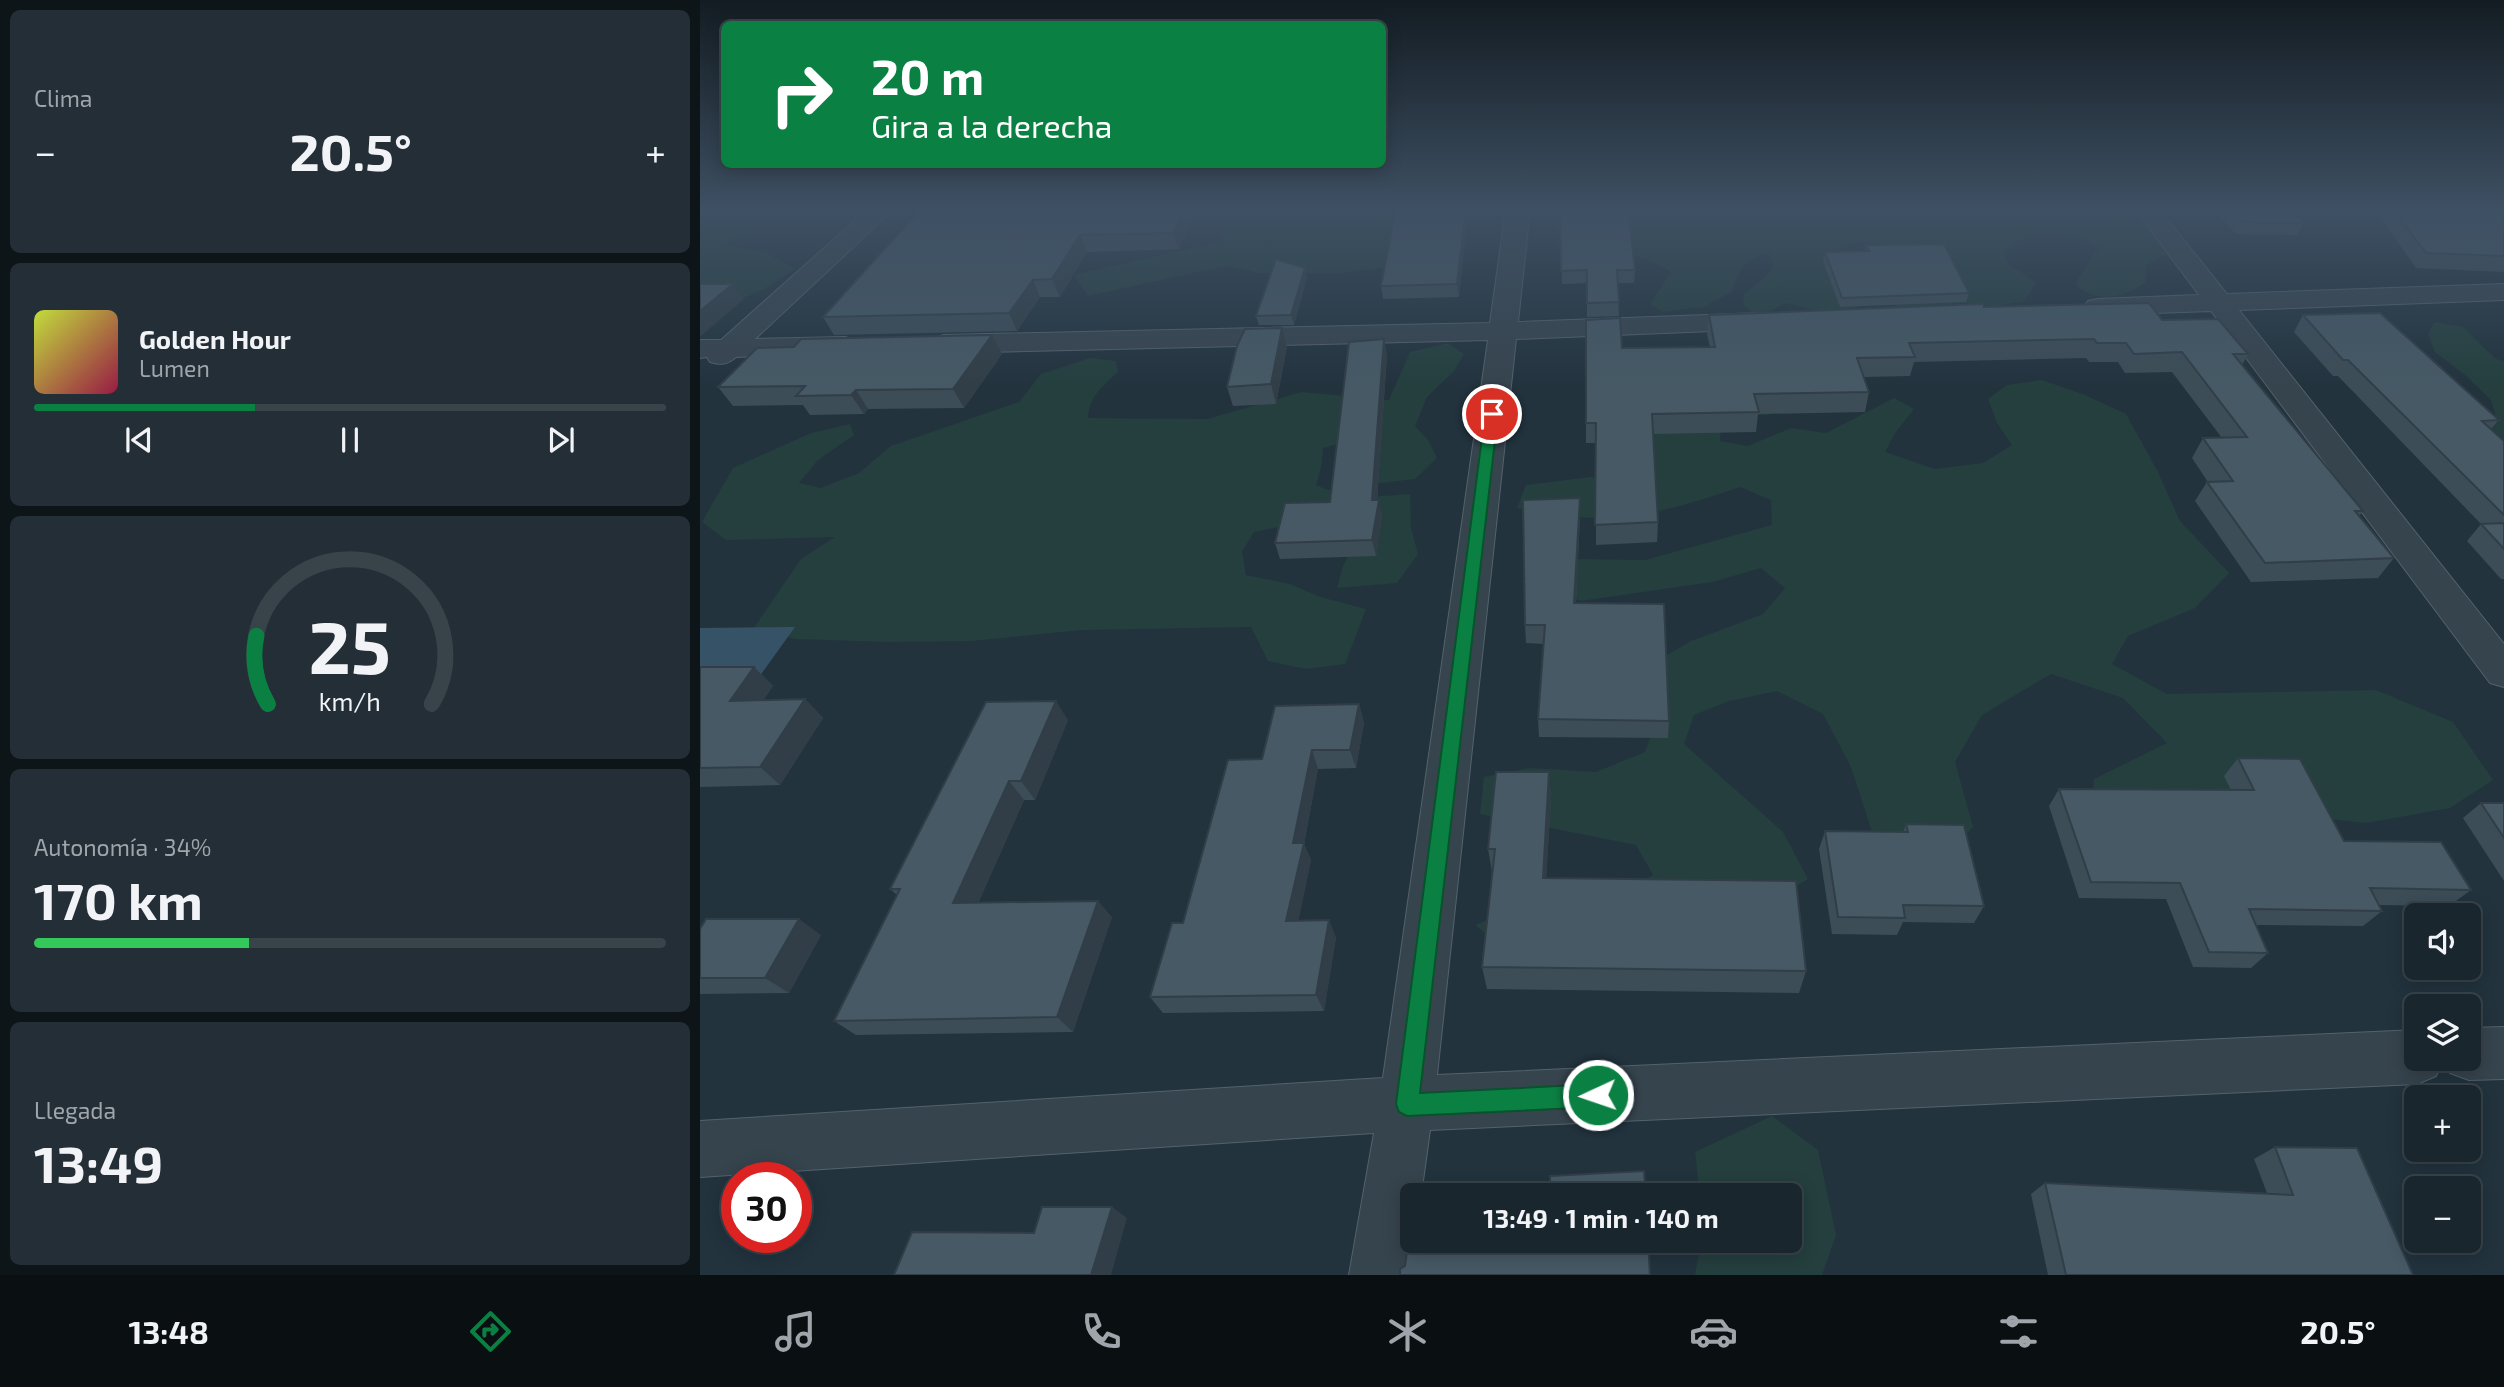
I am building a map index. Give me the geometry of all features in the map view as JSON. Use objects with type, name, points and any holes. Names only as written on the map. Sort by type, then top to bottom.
[{"type":"street","points":[[700,375],[714,349],[810,268]]},
{"type":"street","points":[[1379,1275],[1407,1104],[1510,268]]},
{"type":"street","points":[[2194,268],[2504,672]]},
{"type":"street","points":[[2068,309],[2504,292]]},
{"type":"street","points":[[921,344],[1502,331],[1792,320]]},
{"type":"street","points":[[714,349],[866,345]]},
{"type":"street","points":[[2481,1054],[2504,1053]]},
{"type":"street","points":[[700,1149],[1407,1104],[2404,1058]]},
{"type":"green space","points":[[700,268],[795,269],[773,284],[738,300],[700,303]]},
{"type":"green space","points":[[1102,268],[1214,268],[1088,296],[1074,275]]},
{"type":"green space","points":[[1238,268],[1374,268],[1332,274],[1260,273]]},
{"type":"green space","points":[[1666,268],[1742,268],[1732,292],[1703,307],[1663,312],[1650,304],[1671,272]]},
{"type":"green space","points":[[1771,268],[1830,268],[1842,274],[1870,300],[1839,316],[1785,303],[1758,318],[1744,305],[1743,295]]},
{"type":"green space","points":[[1917,268],[2014,268],[2037,283],[2024,301],[1995,306],[1970,303],[1898,307],[1890,301]]},
{"type":"green space","points":[[2085,268],[2146,268],[2146,282],[2120,295],[2092,294],[2075,284]]},
{"type":"green space","points":[[2434,322],[2463,327],[2496,359],[2504,361],[2504,484],[2476,420],[2498,423],[2491,400],[2435,352],[2428,334]]},
{"type":"green space","points":[[1448,343],[1464,354],[1454,371],[1427,397],[1415,426],[1428,440],[1437,458],[1415,479],[1363,485],[1356,439],[1323,448],[1316,485],[1350,495],[1410,494],[1411,528],[1418,554],[1397,583],[1337,588],[1343,566],[1355,543],[1293,524],[1254,532],[1242,552],[1246,575],[1290,584],[1320,597],[1366,609],[1345,664],[1306,669],[1268,661],[1251,627],[1082,630],[972,641],[795,639],[753,629],[801,559],[835,537],[726,540],[702,522],[733,468],[811,433],[850,424],[854,435],[818,460],[799,483],[821,488],[859,473],[891,446],[1019,402],[1041,374],[1090,358],[1116,361],[1118,372],[1094,397],[1088,418],[1207,419],[1302,392],[1389,400],[1410,352]]},
{"type":"green space","points":[[2042,380],[2085,395],[2126,414],[2158,472],[2180,521],[2229,573],[2195,608],[2128,636],[2112,664],[2167,694],[2376,690],[2453,722],[2493,780],[2450,808],[2366,823],[2253,811],[2091,826],[2094,779],[2167,743],[2123,698],[2051,674],[1982,715],[1955,762],[1973,827],[1911,895],[1872,832],[1851,767],[1823,714],[1777,691],[1729,701],[1694,715],[1684,744],[1783,832],[1808,879],[1718,934],[1510,953],[1475,925],[1531,902],[1608,903],[1653,875],[1636,845],[1480,814],[1484,777],[1530,768],[1596,772],[1645,752],[1659,713],[1662,658],[1691,641],[1763,614],[1785,588],[1761,568],[1712,582],[1581,601],[1521,581],[1574,559],[1645,560],[1772,525],[1771,500],[1740,487],[1660,511],[1597,518],[1517,508],[1526,485],[1607,475],[1643,439],[1673,419],[1822,404],[1767,415],[1732,416],[1721,426],[1720,441],[1748,446],[1791,428],[1826,433],[1894,398],[1914,409],[1895,433],[1885,452],[1935,469],[1983,463],[2012,445],[1997,423],[1988,399],[2007,385]]},
{"type":"green space","points":[[1772,1116],[1818,1150],[1836,1235],[1822,1275],[1695,1275],[1699,1253],[1802,1253],[1802,1183],[1699,1183],[1695,1152]]},
{"type":"water","points":[[795,627],[754,684],[700,684],[700,628]]},
{"type":"building","points":[[867,268],[1059,268],[1052,279],[1033,280],[1009,313],[823,317]]},
{"type":"building","points":[[1273,268],[1305,268],[1291,315],[1256,316]]},
{"type":"building","points":[[1384,268],[1459,268],[1457,284],[1381,286]]},
{"type":"building","points":[[1561,268],[1635,270],[1617,270],[1619,302],[1587,303],[1587,270],[1561,271]]},
{"type":"building","points":[[1831,268],[1956,268],[1969,293],[1842,298]]},
{"type":"building","points":[[700,284],[733,284],[700,311]]},
{"type":"building","points":[[2149,303],[2162,320],[2218,319],[2248,354],[2233,354],[2363,511],[2355,511],[2394,558],[2265,563],[2207,482],[2233,481],[2203,438],[2247,437],[2182,352],[2134,354],[2126,343],[2097,343],[2094,339],[1909,343],[1915,357],[1857,358],[1869,392],[1754,394],[1759,412],[1652,414],[1658,522],[1595,525],[1596,423],[1586,423],[1586,320],[1620,318],[1622,348],[1715,347],[1709,315],[1983,304],[1984,307]]},
{"type":"building","points":[[2380,313],[2499,420],[2482,421],[2504,441],[2504,515],[2348,360],[2343,360],[2303,315]]},
{"type":"building","points":[[1282,328],[1271,384],[1227,387],[1237,346],[1245,329]]},
{"type":"building","points":[[992,335],[953,389],[856,390],[851,395],[796,396],[805,386],[718,387],[757,348],[794,347],[801,339]]},
{"type":"building","points":[[1384,339],[1372,500],[1379,500],[1372,540],[1275,543],[1285,503],[1330,502],[1349,342]]},
{"type":"building","points":[[1580,498],[1574,603],[1664,604],[1669,721],[1538,719],[1545,625],[1525,625],[1523,500]]},
{"type":"building","points":[[2504,523],[2504,549],[2481,524]]},
{"type":"building","points":[[700,667],[754,667],[730,701],[805,699],[760,767],[700,768]]},
{"type":"building","points":[[1056,701],[1021,781],[1009,781],[953,903],[1098,901],[1057,1017],[834,1021],[900,889],[890,889],[986,702]]},
{"type":"building","points":[[1359,704],[1350,750],[1312,750],[1293,843],[1304,843],[1286,921],[1329,920],[1316,995],[1150,997],[1172,923],[1183,923],[1228,760],[1262,759],[1275,706]]},
{"type":"building","points":[[2238,758],[2300,759],[2344,841],[2441,842],[2471,890],[2370,888],[2382,911],[2249,909],[2268,953],[2209,952],[2180,883],[2091,882],[2059,789],[2254,790]]},
{"type":"building","points":[[1496,772],[1549,772],[1543,878],[1796,881],[1806,971],[1482,967],[1495,849],[1488,849]]},
{"type":"building","points":[[2481,803],[2504,803],[2504,838]]},
{"type":"building","points":[[1906,824],[1964,825],[1984,906],[1903,905],[1905,918],[1838,917],[1825,831],[1908,832]]},
{"type":"building","points":[[706,919],[799,919],[765,978],[700,978],[700,929]]},
{"type":"building","points":[[2275,1147],[2357,1148],[2413,1275],[2066,1275],[2045,1183],[2293,1195]]},
{"type":"building","points":[[1644,1171],[1645,1183],[1550,1183],[1550,1176]]},
{"type":"building","points":[[1042,1207],[1112,1207],[1091,1275],[894,1275],[912,1232],[1034,1233]]},
{"type":"building","points":[[1407,1253],[1649,1253],[1650,1275],[1400,1275],[1400,1269],[1405,1266]]},
{"type":"route","points":[[1492,414],[1407,1104],[1598,1095]]}]
